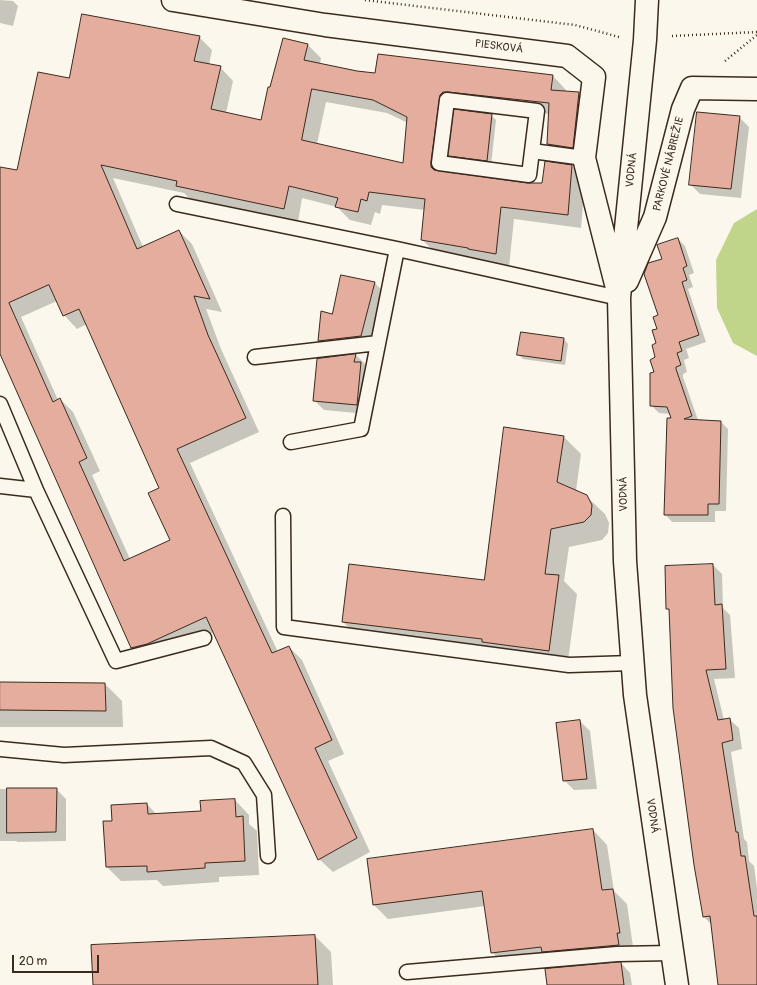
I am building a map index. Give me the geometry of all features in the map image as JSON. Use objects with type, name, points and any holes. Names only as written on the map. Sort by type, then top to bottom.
[{"type":"street","name":"PIESKOVÁ","points":[[173,0],[325,25],[567,56],[594,77],[584,158],[619,298]]},
{"type":"street","name":"VODNÁ","points":[[646,8],[645,40],[619,298],[626,561],[635,695],[677,985]]},
{"type":"street","name":"PARKOVÉ NÁBREŽIE","points":[[619,298],[656,217],[683,109],[692,88],[757,89]]},
{"type":"lane","points":[[447,100],[537,111],[532,151],[529,175],[440,163],[447,100]]},
{"type":"lane","points":[[532,151],[584,158]]},
{"type":"lane","points":[[177,204],[397,249],[619,298]]},
{"type":"lane","points":[[291,442],[361,429],[397,249]]},
{"type":"lane","points":[[256,357],[378,343]]},
{"type":"lane","points":[[0,404],[36,490],[116,661],[204,638]]},
{"type":"lane","points":[[0,486],[36,490]]},
{"type":"lane","points":[[283,516],[284,626],[569,665],[632,663]]},
{"type":"lane","points":[[0,748],[64,755],[211,748],[244,763],[264,795],[268,856]]},
{"type":"lane","points":[[407,972],[618,954],[672,953]]},
{"type":"path","points":[[365,0],[575,25],[628,39],[645,40],[662,36],[757,32]]},
{"type":"green space","points":[[757,209],[757,356],[733,343],[717,308],[716,260],[734,223]]},
{"type":"building","points":[[82,14],[200,36],[194,61],[221,66],[211,109],[261,120],[268,87],[270,87],[283,38],[308,44],[304,60],[357,71],[375,73],[378,54],[553,75],[551,90],[579,92],[573,148],[547,144],[549,103],[448,92],[443,92],[440,95],[431,162],[431,167],[434,170],[528,183],[542,183],[545,161],[572,165],[568,215],[501,207],[496,254],[421,240],[425,199],[369,192],[367,201],[361,199],[358,212],[335,207],[338,198],[289,186],[284,209],[176,186],[177,181],[101,165],[137,249],[179,230],[210,299],[194,296],[208,335],[246,418],[177,449],[272,653],[289,646],[332,740],[315,748],[357,838],[318,860],[206,617],[147,644],[131,648],[0,354],[0,167],[17,170],[38,72],[69,78]],"holes":[[[312,89],[373,100],[407,117],[403,163],[302,140]],[[49,285],[63,316],[79,309],[159,488],[148,493],[170,540],[124,561],[79,462],[87,458],[60,398],[53,402],[9,303]]]},
{"type":"building","points":[[454,109],[492,114],[487,161],[448,156]]},
{"type":"building","points":[[697,112],[740,116],[731,189],[689,185]]},
{"type":"building","points":[[678,238],[687,266],[683,268],[687,280],[682,282],[699,335],[679,342],[682,351],[677,353],[681,365],[676,367],[676,369],[692,416],[684,419],[721,421],[719,504],[708,504],[708,515],[664,515],[667,418],[671,418],[667,407],[650,406],[650,373],[654,372],[650,360],[655,357],[652,345],[656,343],[652,330],[657,329],[653,317],[658,315],[644,274],[648,263],[662,259],[657,245]]},
{"type":"building","points":[[341,275],[375,282],[361,336],[318,341],[321,311],[332,314]]},
{"type":"building","points":[[521,332],[564,338],[561,361],[517,355]]},
{"type":"building","points":[[356,354],[354,362],[361,362],[357,405],[313,401],[317,359]]},
{"type":"building","points":[[504,427],[564,436],[557,482],[587,495],[592,505],[591,515],[584,522],[551,529],[545,574],[559,575],[549,651],[482,642],[482,639],[342,622],[349,564],[484,580]]},
{"type":"building","points":[[713,564],[715,605],[722,604],[726,669],[706,670],[718,720],[730,718],[733,740],[722,743],[736,832],[738,832],[741,856],[745,856],[754,916],[757,916],[757,985],[718,985],[710,916],[703,917],[694,865],[673,708],[669,609],[666,609],[665,566]]},
{"type":"building","points":[[0,682],[105,683],[106,711],[0,710]]},
{"type":"building","points":[[580,720],[587,779],[563,781],[556,723]]},
{"type":"building","points":[[7,788],[57,788],[56,832],[7,833]]},
{"type":"building","points":[[235,799],[236,817],[243,816],[245,861],[205,863],[205,868],[147,872],[147,866],[106,867],[103,821],[112,821],[111,805],[147,803],[148,814],[201,811],[200,801]]},
{"type":"building","points":[[593,829],[602,890],[613,889],[620,933],[617,933],[619,945],[542,952],[541,947],[491,953],[482,891],[373,905],[367,859]]},
{"type":"building","points":[[315,935],[318,985],[93,985],[91,945]]},
{"type":"building","points":[[621,962],[624,985],[547,985],[545,969]]}]
